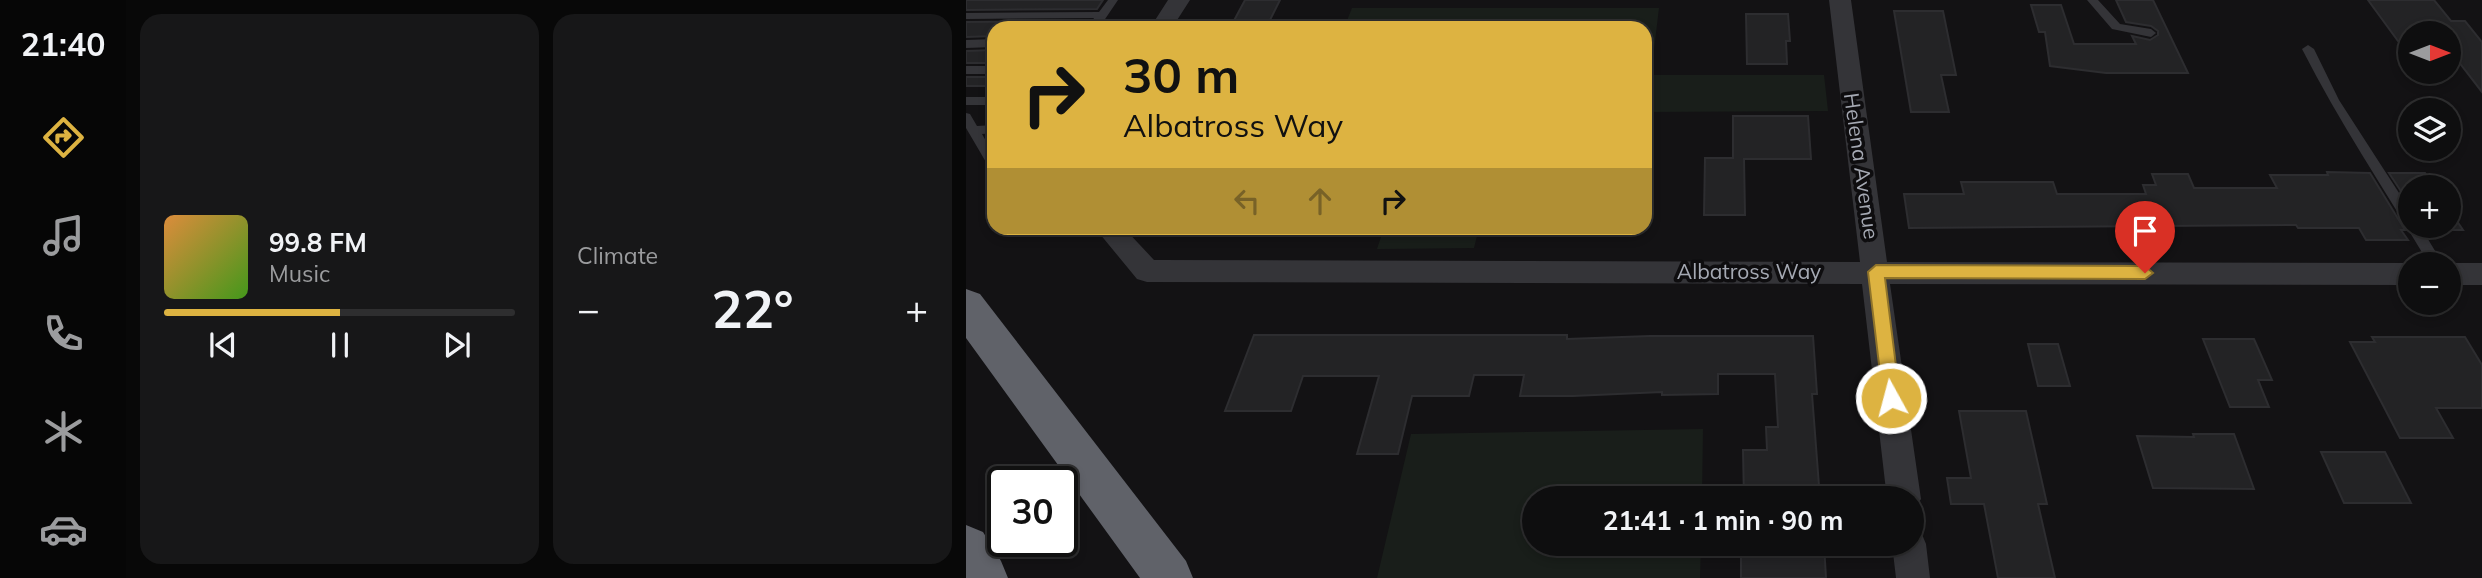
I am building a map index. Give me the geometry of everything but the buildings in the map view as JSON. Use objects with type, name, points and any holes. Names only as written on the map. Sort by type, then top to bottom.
[{"type":"highway","points":[[966,305],[1169,578]]},
{"type":"highway","points":[[966,549],[984,578]]},
{"type":"street","points":[[1165,21],[1178,0]]},
{"type":"street","name":"Helena Avenue","points":[[1840,0],[1902,486]]},
{"type":"street","name":"Albatross Way","points":[[1114,235],[1147,271],[2398,274]]},
{"type":"street","points":[[2461,274],[2482,274]]},
{"type":"street","points":[[1910,556],[1913,578]]},
{"type":"lane","points":[[1098,21],[1114,0]]},
{"type":"lane","points":[[2092,0],[2104,20],[2116,27],[2151,33]]},
{"type":"lane","points":[[966,16],[1103,15]]},
{"type":"lane","points":[[966,44],[987,43]]},
{"type":"lane","points":[[2308,49],[2334,101],[2398,202]]},
{"type":"lane","points":[[966,70],[987,70]]},
{"type":"lane","points":[[966,101],[987,101]]},
{"type":"lane","points":[[966,117],[987,153]]},
{"type":"lane","points":[[974,130],[987,129]]},
{"type":"shaded area","points":[[1352,8],[1659,8],[1652,67],[1652,21],[1347,21]]},
{"type":"shaded area","points":[[1652,75],[1824,75],[1828,111],[1652,112]]},
{"type":"shaded area","points":[[1382,235],[1477,235],[1474,248],[1377,249]]},
{"type":"shaded area","points":[[1703,429],[1702,486],[1522,486],[1522,556],[1701,556],[1700,578],[1377,578],[1411,434]]},
{"type":"route","points":[[1891,398],[1876,272],[2145,273]]}]
